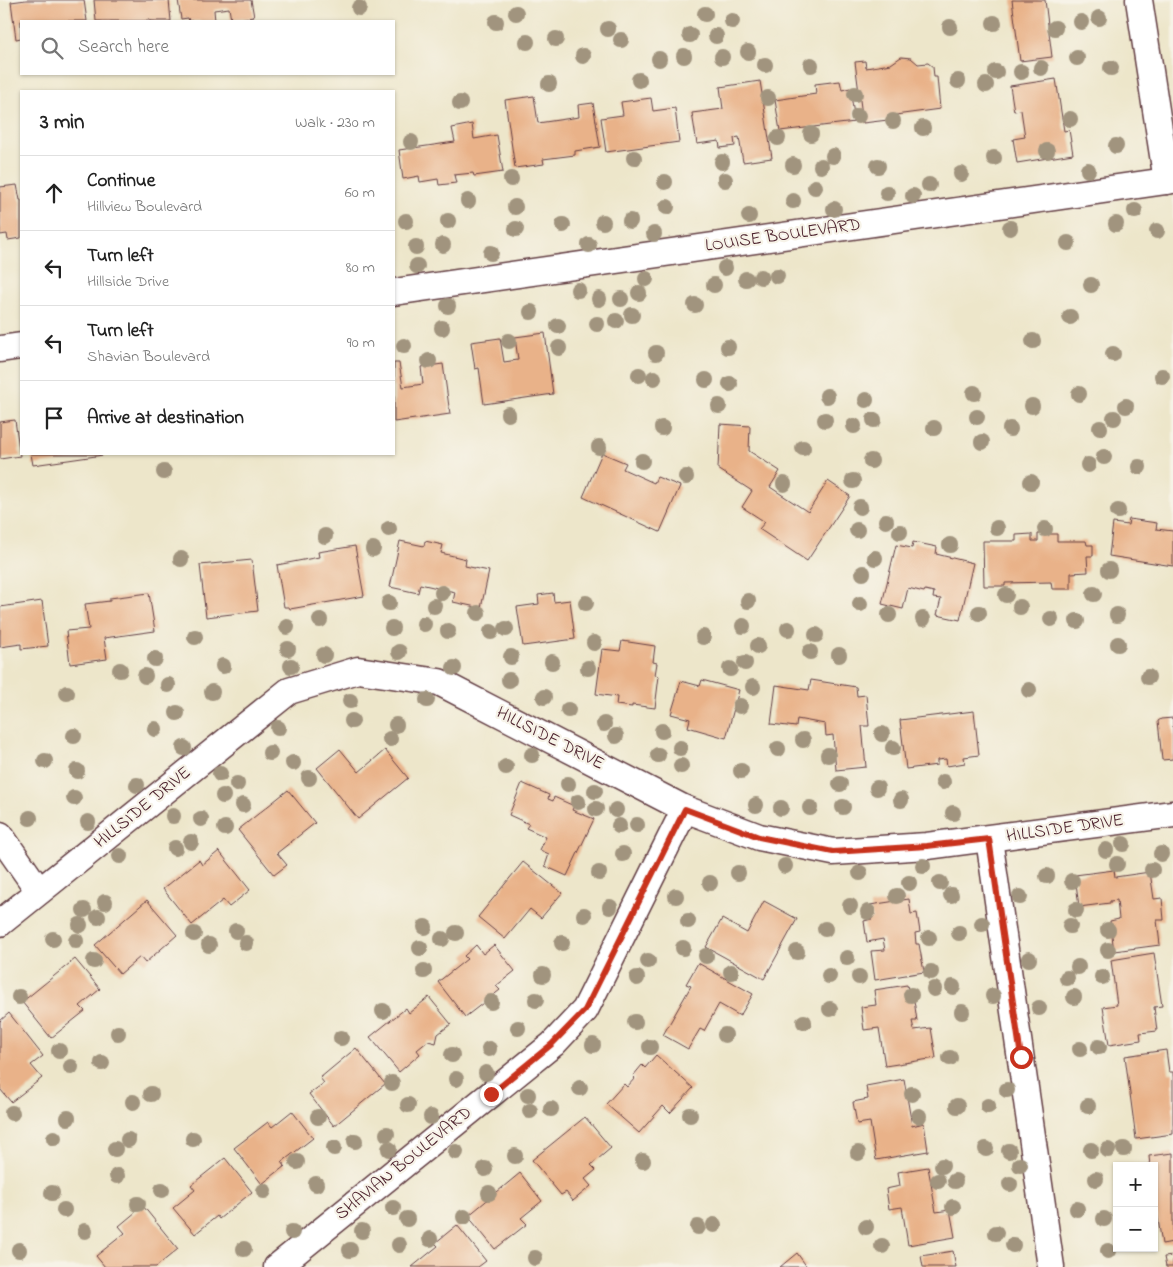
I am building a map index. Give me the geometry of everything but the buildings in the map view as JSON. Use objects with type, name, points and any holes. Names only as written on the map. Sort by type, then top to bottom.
[{"type":"street","points":[[1140,0],[1170,180]]},
{"type":"street","name":"LOUISE BOULEVARD","points":[[395,292],[1170,180]]},
{"type":"street","points":[[0,349],[20,346]]},
{"type":"street","name":"HILLSIDE DRIVE","points":[[0,923],[290,691],[358,670],[439,682],[685,809],[759,837],[833,852],[927,846],[1173,814]]},
{"type":"street","name":"SHAVIAN BOULEVARD","points":[[277,1267],[552,1044],[585,1010],[685,809]]},
{"type":"street","points":[[0,835],[39,891]]},
{"type":"street","points":[[989,839],[1051,1267]]},
{"type":"route","points":[[491,1094],[552,1044],[585,1010],[685,809],[759,837],[833,852],[927,846],[989,839],[1021,1057]]}]
